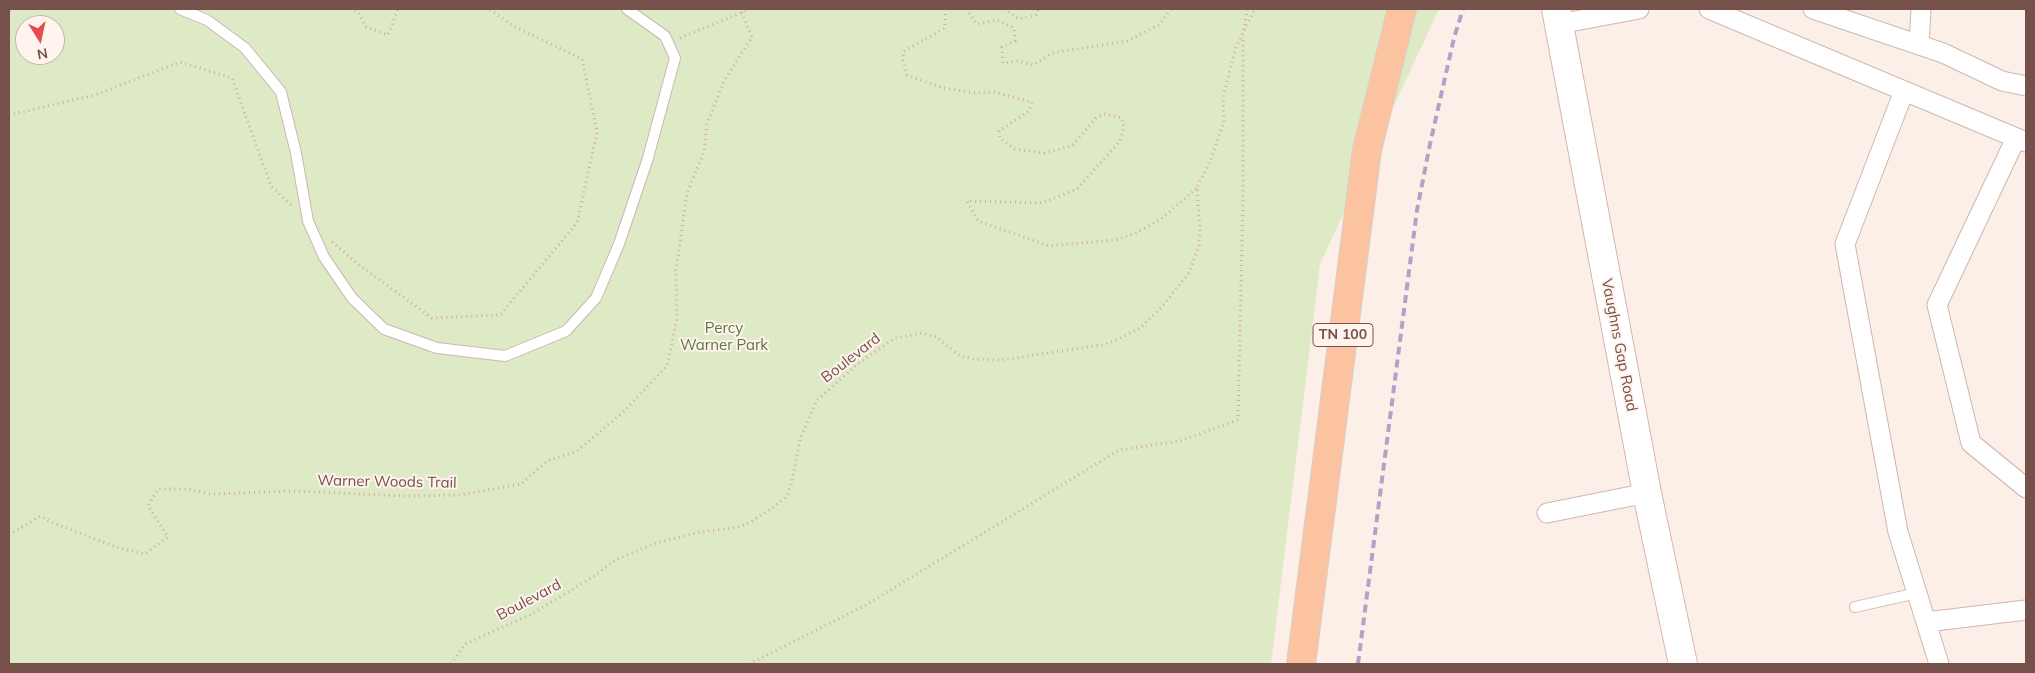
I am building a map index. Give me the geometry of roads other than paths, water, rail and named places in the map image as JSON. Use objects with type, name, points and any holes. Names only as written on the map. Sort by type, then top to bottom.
[{"type":"main road","name":"TN 100","points":[[1301,664],[1366,150],[1402,9]]},
{"type":"street","name":"Vaughns Gap Road","points":[[1639,9],[1557,16],[1647,493],[1683,664]]},
{"type":"street","points":[[1710,9],[2021,140],[1937,304],[1971,443],[2026,488]]},
{"type":"street","points":[[1813,9],[1943,53],[2002,81],[2026,86]]},
{"type":"street","points":[[1919,45],[1920,9]]},
{"type":"street","points":[[1904,91],[1845,244],[1898,532],[1939,664]]},
{"type":"street","points":[[1547,513],[1647,493]]},
{"type":"street","points":[[1926,622],[2026,610]]},
{"type":"lane","points":[[180,9],[207,20],[245,48],[281,92],[296,153],[308,220],[324,257],[352,298],[384,330],[437,348],[505,356],[566,331],[596,298],[619,244],[648,158],[675,58],[665,36],[627,9]]},
{"type":"lane","points":[[1855,607],[1917,594]]},
{"type":"railway","points":[[1358,664],[1417,210],[1454,38],[1463,9]]},
{"type":"park label","name":"Percy Warner Park","points":[[724,336]]}]
